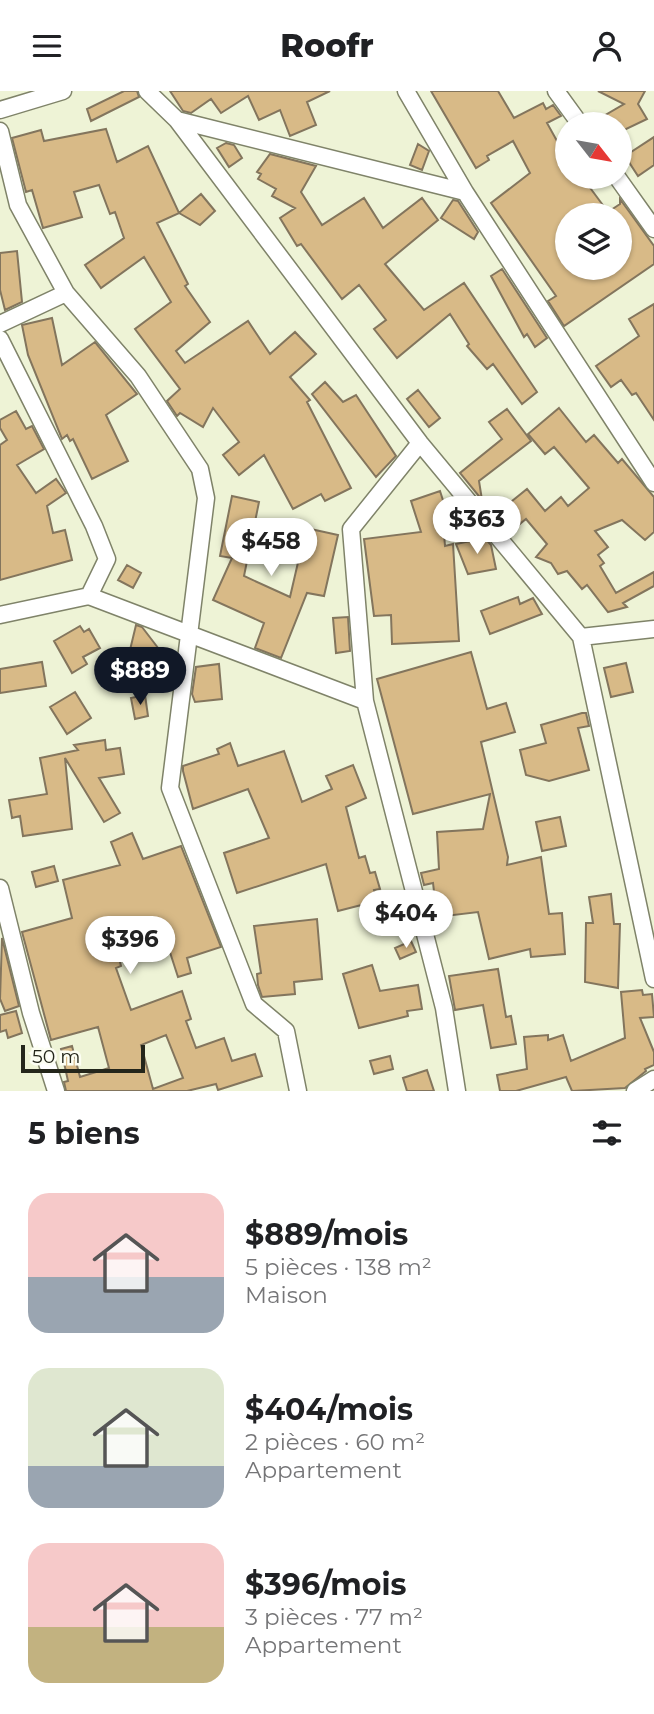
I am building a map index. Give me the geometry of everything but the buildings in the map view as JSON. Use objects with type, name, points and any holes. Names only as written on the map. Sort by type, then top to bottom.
[{"type":"street","points":[[0,110],[63,91]]},
{"type":"street","points":[[147,91],[177,120],[420,443],[581,637],[654,979]]},
{"type":"street","points":[[406,91],[466,192],[654,483]]},
{"type":"street","points":[[561,94],[572,112]]},
{"type":"street","points":[[177,120],[466,192]]},
{"type":"street","points":[[0,131],[18,205],[66,293],[138,376],[200,469],[206,498],[170,788],[254,1004],[286,1031],[298,1091]]},
{"type":"street","points":[[626,189],[654,229]]},
{"type":"street","points":[[0,324],[66,293]]},
{"type":"street","points":[[0,339],[94,526],[107,559],[89,596]]},
{"type":"street","points":[[420,443],[351,529],[365,701],[443,1008],[457,1091]]},
{"type":"street","points":[[0,615],[89,596],[189,637],[365,701]]},
{"type":"street","points":[[581,637],[654,629]]},
{"type":"street","points":[[0,888],[31,1013],[56,1091]]},
{"type":"street","points":[[635,1091],[654,1079]]}]
